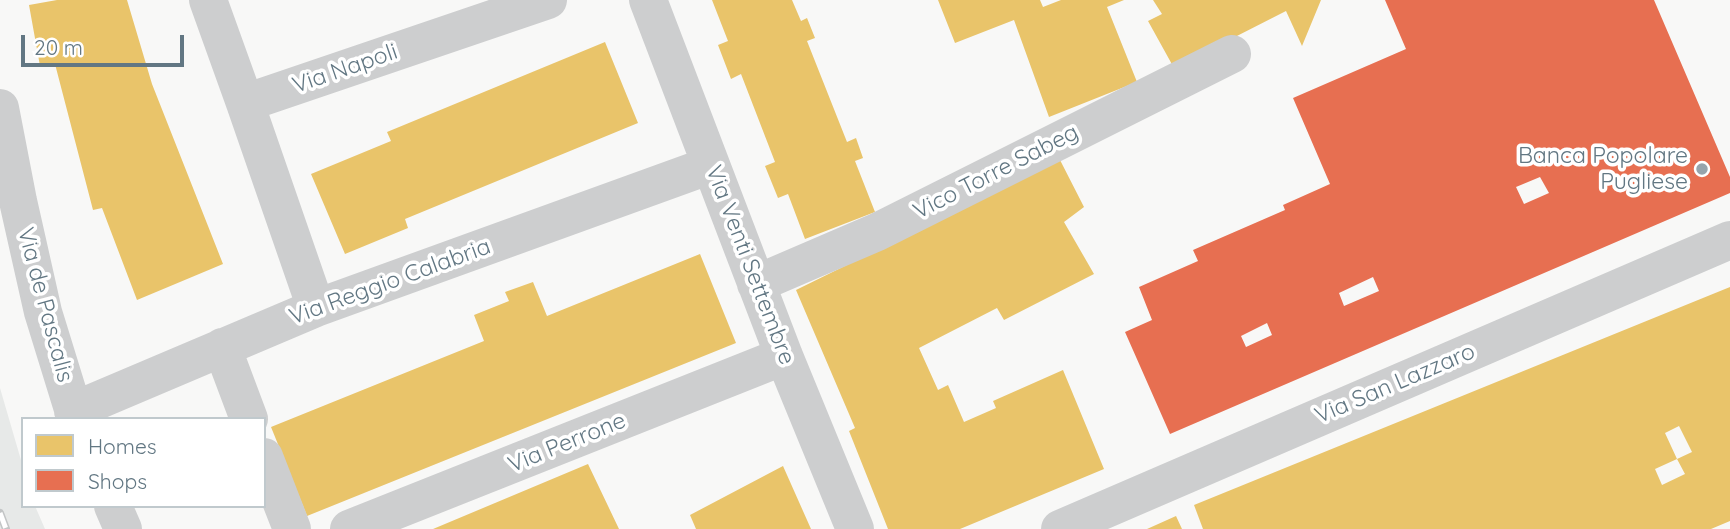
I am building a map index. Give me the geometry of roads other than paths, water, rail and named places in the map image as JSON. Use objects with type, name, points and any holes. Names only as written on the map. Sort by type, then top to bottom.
[{"type":"street","points":[[208,0],[316,308]]},
{"type":"street","name":"Via Napoli","points":[[245,103],[548,0]]},
{"type":"street","name":"Via Venti Settembre","points":[[648,0],[784,356],[855,529]]},
{"type":"street","name":"Vico Torre Sabeg","points":[[756,284],[877,232],[1232,54]]},
{"type":"street","name":"Via de Pascalis","points":[[0,108],[43,312],[75,415]]},
{"type":"street","name":"Via Reggio Calabria","points":[[75,415],[222,347],[316,308],[711,165]]},
{"type":"street","name":"Via San Lazzaro","points":[[1060,529],[1730,240]]},
{"type":"street","points":[[222,347],[248,417]]},
{"type":"street","name":"Via Perrone","points":[[349,529],[784,356]]},
{"type":"street","points":[[266,462],[292,529]]},
{"type":"street","points":[[114,508],[123,529]]},
{"type":"railway","points":[[0,513],[6,529]]},
{"type":"place","name":"Banca Popolare Pugliese","points":[[1702,169]]}]
